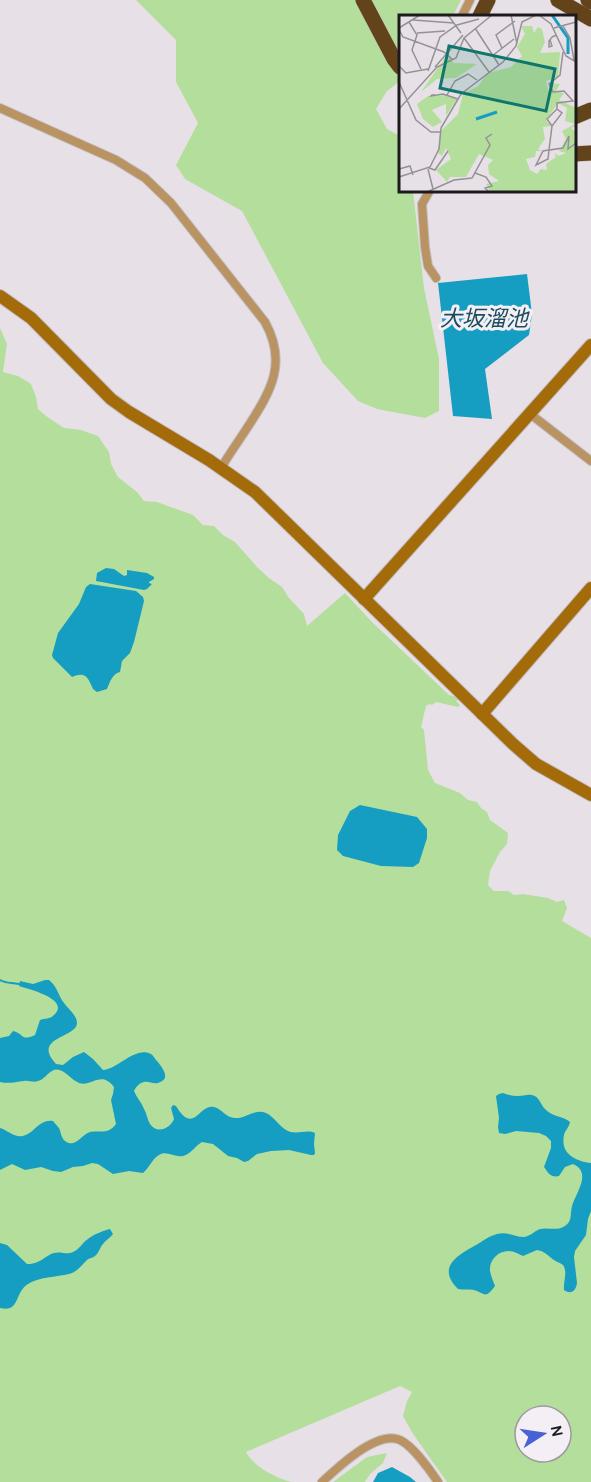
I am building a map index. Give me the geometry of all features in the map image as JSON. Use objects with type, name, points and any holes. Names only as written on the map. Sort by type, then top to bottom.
[{"type":"highway","points":[[363,0],[399,66]]},
{"type":"highway","points":[[480,15],[488,0]]},
{"type":"highway","points":[[558,0],[591,19]]},
{"type":"highway","points":[[576,116],[591,110]]},
{"type":"highway","points":[[576,154],[591,153]]},
{"type":"street","points":[[462,15],[470,0]]},
{"type":"street","points":[[0,108],[116,160],[145,178],[171,203],[265,322],[271,332],[276,352],[275,374],[260,408],[221,468]]},
{"type":"street","points":[[429,192],[423,204],[425,247],[428,266],[436,278]]},
{"type":"street","points":[[0,296],[31,318],[111,399],[255,492],[513,744],[536,764],[591,795]]},
{"type":"street","points":[[364,599],[591,345]]},
{"type":"street","points":[[529,414],[591,461]]},
{"type":"street","points":[[482,714],[590,593]]},
{"type":"street","points":[[322,1482],[357,1452],[381,1440],[397,1438],[414,1452],[438,1482]]},
{"type":"green space","points":[[136,0],[461,0],[454,15],[399,15],[399,82],[387,91],[376,109],[387,129],[399,135],[399,192],[413,192],[424,288],[439,359],[439,411],[425,418],[377,409],[358,401],[323,363],[242,211],[185,179],[176,165],[198,123],[176,82],[176,40]]},
{"type":"green space","points":[[0,328],[7,344],[3,372],[18,376],[31,384],[38,409],[46,416],[64,428],[81,430],[98,436],[109,452],[111,464],[118,477],[137,492],[144,501],[157,502],[193,515],[203,525],[214,526],[235,542],[257,567],[282,587],[304,614],[307,626],[345,593],[449,695],[459,699],[456,701],[460,705],[458,707],[436,702],[426,706],[421,727],[424,730],[428,770],[435,783],[460,793],[468,800],[477,802],[487,812],[490,820],[508,833],[507,844],[490,871],[488,885],[494,891],[508,891],[514,895],[548,898],[557,902],[564,900],[567,908],[562,921],[591,938],[591,1482],[447,1482],[403,1416],[412,1392],[400,1386],[246,1452],[266,1471],[291,1482],[0,1482]]},
{"type":"green space","points":[[387,1453],[383,1463],[370,1474],[365,1482],[333,1482],[367,1457]]},
{"type":"water","name":"大坂溜池","points":[[527,274],[532,314],[529,335],[485,369],[492,419],[453,416],[438,283]]},
{"type":"water","points":[[106,568],[114,569],[124,576],[127,575],[127,570],[147,573],[154,579],[149,582],[152,584],[144,590],[96,581],[97,573]]},
{"type":"water","points":[[90,584],[136,591],[144,601],[130,653],[122,661],[120,672],[113,676],[107,689],[97,692],[86,677],[80,675],[72,677],[52,655],[58,633]]},
{"type":"water","points":[[360,805],[417,817],[427,829],[427,838],[419,863],[413,867],[381,866],[343,856],[337,850],[338,835],[350,811]]},
{"type":"water","points":[[49,980],[54,985],[62,1000],[76,1017],[77,1023],[75,1028],[57,1039],[49,1048],[50,1055],[56,1064],[63,1065],[84,1052],[103,1070],[145,1052],[152,1055],[165,1073],[162,1081],[142,1083],[134,1091],[149,1122],[156,1129],[163,1129],[170,1125],[174,1119],[171,1108],[173,1105],[187,1118],[196,1116],[209,1107],[217,1108],[229,1117],[235,1118],[262,1112],[288,1131],[315,1133],[314,1155],[289,1150],[271,1151],[257,1154],[244,1162],[228,1156],[213,1144],[202,1142],[183,1156],[165,1153],[159,1155],[143,1173],[129,1171],[113,1174],[98,1164],[92,1163],[61,1172],[41,1167],[25,1170],[12,1164],[0,1170],[0,1128],[14,1135],[23,1136],[44,1122],[53,1121],[64,1140],[72,1143],[87,1133],[107,1131],[116,1124],[111,1100],[114,1087],[105,1080],[79,1083],[64,1072],[57,1070],[36,1082],[0,1082],[0,1038],[9,1036],[13,1031],[24,1037],[35,1035],[40,1020],[51,1017],[58,1009],[53,1000],[39,992],[19,986],[20,981],[33,984]]},
{"type":"water","points":[[503,1093],[514,1096],[535,1096],[548,1112],[570,1122],[564,1135],[564,1147],[575,1158],[591,1163],[591,1211],[586,1235],[575,1251],[577,1283],[571,1292],[564,1290],[563,1265],[537,1250],[523,1256],[509,1251],[497,1255],[490,1267],[495,1286],[487,1294],[458,1289],[449,1274],[452,1262],[491,1236],[504,1233],[524,1237],[540,1229],[558,1229],[569,1223],[573,1203],[582,1182],[581,1172],[573,1164],[565,1167],[559,1176],[552,1176],[547,1171],[544,1167],[551,1148],[551,1141],[546,1136],[539,1133],[516,1131],[499,1133],[496,1096]]},
{"type":"water","points":[[110,1229],[113,1234],[94,1257],[88,1259],[77,1270],[69,1274],[32,1282],[24,1288],[11,1308],[0,1308],[0,1243],[7,1245],[27,1264],[32,1264],[54,1253],[73,1252],[90,1237]]},
{"type":"water","points":[[392,1467],[416,1482],[373,1482],[378,1473]]},
{"type":"waterway","points":[[0,980],[19,984]]}]
